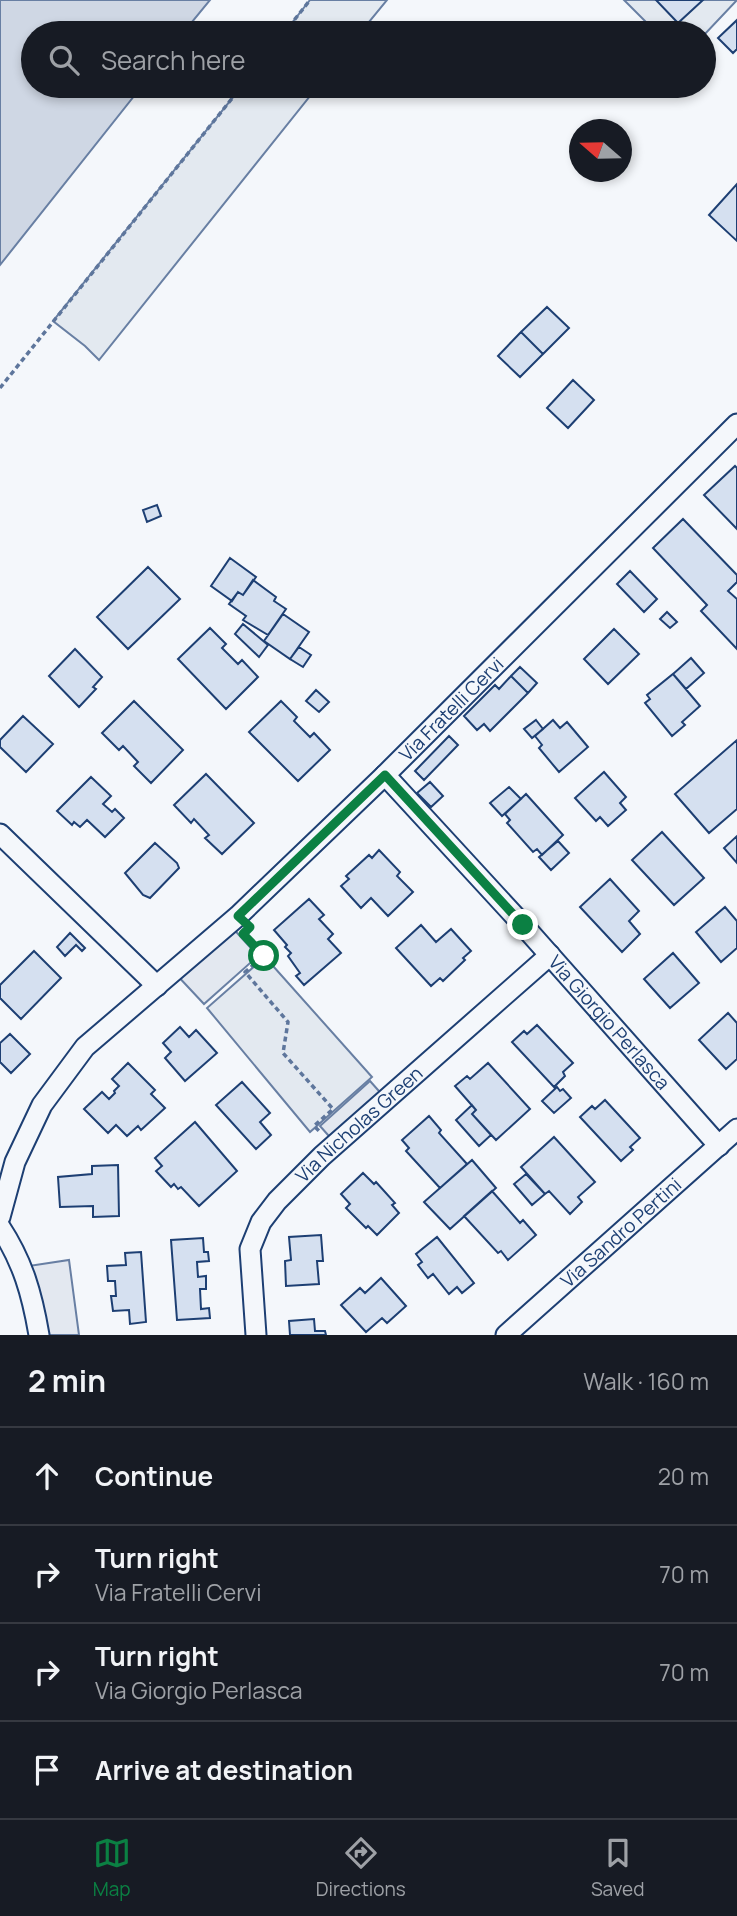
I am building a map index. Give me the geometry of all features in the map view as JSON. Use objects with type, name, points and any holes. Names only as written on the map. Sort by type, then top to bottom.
[{"type":"street","name":"Via Fratelli Cervi","points":[[0,1217],[15,1162],[42,1105],[85,1047],[238,916],[385,775],[737,425]]},
{"type":"street","name":"Via Giorgio Perlasca","points":[[385,775],[550,955],[719,1146]]},
{"type":"street","points":[[0,834],[157,986]]},
{"type":"street","name":"Via Nicholas Green","points":[[256,1335],[250,1249],[261,1222],[276,1201],[332,1146],[550,955]]},
{"type":"street","name":"Via Sandro Pertini","points":[[506,1335],[737,1129]]},
{"type":"street","points":[[0,1227],[16,1251],[22,1267],[33,1298],[39,1335]]},
{"type":"path","points":[[293,21],[310,0]]},
{"type":"path","points":[[0,388],[232,98]]},
{"type":"path","points":[[238,916],[250,927],[243,934],[264,956],[245,972],[288,1022],[283,1053],[332,1109],[314,1126],[332,1146]]},
{"type":"shaded area","points":[[0,0],[210,0],[193,21],[21,21],[21,98],[132,98],[0,265]]},
{"type":"shaded area","points":[[310,0],[387,0],[370,21],[293,21]]},
{"type":"shaded area","points":[[624,0],[737,0],[716,22],[645,21]]},
{"type":"shaded area","points":[[232,98],[308,98],[99,360],[53,321]]},
{"type":"shaded area","points":[[229,924],[258,956],[204,1004],[174,972]]},
{"type":"shaded area","points":[[265,957],[372,1077],[310,1132],[207,1008]]},
{"type":"shaded area","points":[[370,1081],[386,1099],[336,1144],[320,1126]]},
{"type":"shaded area","points":[[69,1260],[79,1335],[39,1335],[22,1267]]},
{"type":"building","points":[[656,0],[703,0],[680,21],[676,21]]},
{"type":"building","points":[[737,20],[737,49],[733,53],[718,38]]},
{"type":"building","points":[[737,184],[737,241],[709,215]]},
{"type":"building","points":[[547,307],[569,328],[543,354],[521,332]]},
{"type":"building","points":[[521,332],[543,354],[520,377],[498,356]]},
{"type":"building","points":[[573,380],[594,400],[568,428],[547,408]]},
{"type":"building","points":[[735,466],[737,468],[737,529],[704,495]]},
{"type":"building","points":[[157,505],[161,516],[147,522],[143,510]]},
{"type":"building","points":[[683,519],[737,575],[737,582],[728,591],[737,599],[737,649],[701,611],[707,605],[653,548]]},
{"type":"building","points":[[230,558],[256,577],[243,595],[238,592],[232,601],[211,586]]},
{"type":"building","points":[[148,567],[180,599],[128,649],[97,617]]},
{"type":"building","points":[[630,571],[657,599],[644,612],[617,584]]},
{"type":"building","points":[[253,580],[276,597],[274,601],[286,609],[268,635],[243,620],[246,616],[229,604],[238,592],[243,595]]},
{"type":"building","points":[[667,612],[677,622],[670,628],[660,619]]},
{"type":"building","points":[[283,614],[309,632],[290,659],[264,641]]},
{"type":"building","points":[[243,624],[268,645],[259,657],[235,634]]},
{"type":"building","points":[[210,628],[226,644],[222,648],[238,664],[242,660],[258,677],[226,709],[178,659]]},
{"type":"building","points":[[614,629],[639,654],[608,684],[584,659]]},
{"type":"building","points":[[299,647],[311,655],[303,667],[290,659]]},
{"type":"building","points":[[75,649],[102,677],[93,687],[96,689],[79,707],[49,676]]},
{"type":"building","points":[[691,658],[704,673],[686,689],[673,674]]},
{"type":"building","points":[[520,667],[537,683],[528,693],[511,676]]},
{"type":"building","points":[[673,674],[700,706],[682,722],[685,725],[672,736],[645,703],[650,699],[647,695]]},
{"type":"building","points":[[511,676],[528,693],[490,731],[484,724],[477,730],[464,716],[495,685],[499,689]]},
{"type":"building","points":[[316,690],[329,702],[319,712],[306,701]]},
{"type":"building","points":[[134,701],[183,750],[151,783],[134,766],[138,762],[123,746],[119,750],[102,733]]},
{"type":"building","points":[[281,701],[297,717],[294,721],[310,737],[314,733],[330,750],[298,781],[249,732]]},
{"type":"building","points":[[23,716],[53,744],[26,772],[0,747],[0,740]]},
{"type":"building","points":[[536,720],[543,729],[532,738],[524,729]]},
{"type":"building","points":[[553,720],[560,728],[567,722],[588,747],[559,772],[539,748],[542,745],[535,736]]},
{"type":"building","points":[[449,736],[458,745],[424,780],[415,771]]},
{"type":"building","points":[[737,740],[737,809],[709,833],[675,794]]},
{"type":"building","points":[[604,772],[626,797],[620,803],[626,810],[608,826],[600,817],[596,821],[575,798]]},
{"type":"building","points":[[206,774],[254,823],[222,854],[205,838],[209,835],[194,819],[191,823],[174,805]]},
{"type":"building","points":[[91,777],[111,796],[103,804],[112,812],[115,809],[124,818],[105,837],[87,820],[80,827],[74,822],[72,825],[57,811]]},
{"type":"building","points":[[430,782],[443,796],[431,807],[417,793]]},
{"type":"building","points":[[509,787],[521,799],[502,816],[490,803]]},
{"type":"building","points":[[526,794],[563,835],[542,855],[537,849],[533,852],[507,823],[510,820],[505,814]]},
{"type":"building","points":[[662,832],[704,878],[674,905],[632,860]]},
{"type":"building","points":[[737,836],[737,863],[724,848]]},
{"type":"building","points":[[558,841],[569,853],[551,870],[539,857]]},
{"type":"building","points":[[155,843],[179,868],[150,898],[143,895],[125,873]]},
{"type":"building","points":[[379,850],[400,872],[397,876],[413,892],[388,916],[371,898],[361,908],[341,886],[349,879],[346,876],[369,855],[372,858]]},
{"type":"building","points":[[610,879],[639,911],[629,921],[640,934],[622,952],[580,907]]},
{"type":"building","points":[[309,899],[324,915],[319,919],[333,934],[328,939],[341,953],[304,985],[296,976],[300,973],[288,956],[291,953],[285,947],[287,945],[274,930]]},
{"type":"building","points":[[725,907],[737,921],[737,948],[721,962],[696,932]]},
{"type":"building","points":[[421,925],[436,942],[451,929],[471,951],[443,981],[440,978],[431,986],[396,948]]},
{"type":"building","points":[[70,933],[85,948],[82,951],[76,945],[65,956],[57,947]]},
{"type":"building","points":[[34,951],[61,978],[21,1019],[0,998],[0,985]]},
{"type":"building","points":[[673,953],[699,983],[670,1008],[644,979]]},
{"type":"building","points":[[728,1013],[737,1023],[737,1059],[726,1069],[699,1040]]},
{"type":"building","points":[[537,1025],[573,1063],[563,1072],[565,1076],[554,1087],[512,1042],[524,1031],[527,1034]]},
{"type":"building","points":[[180,1027],[189,1037],[196,1030],[217,1053],[185,1081],[165,1058],[171,1052],[163,1043]]},
{"type":"building","points":[[10,1034],[30,1054],[11,1073],[0,1062],[0,1043]]},
{"type":"building","points":[[128,1063],[155,1090],[151,1094],[165,1108],[141,1130],[138,1126],[127,1136],[116,1125],[108,1133],[84,1109],[102,1092],[109,1099],[115,1093],[119,1086],[112,1079]]},
{"type":"building","points":[[488,1063],[530,1109],[496,1140],[472,1114],[476,1110],[455,1086],[467,1076],[470,1079]]},
{"type":"building","points":[[242,1082],[270,1113],[260,1122],[271,1135],[256,1149],[216,1105]]},
{"type":"building","points":[[557,1087],[560,1091],[563,1089],[571,1098],[554,1113],[542,1101]]},
{"type":"building","points":[[605,1100],[640,1138],[630,1147],[633,1150],[621,1161],[580,1117],[592,1106],[595,1109]]},
{"type":"building","points":[[472,1105],[476,1110],[472,1114],[491,1135],[479,1146],[456,1120]]},
{"type":"building","points":[[429,1116],[441,1130],[439,1133],[467,1164],[440,1188],[406,1151],[409,1148],[402,1140]]},
{"type":"building","points":[[195,1122],[237,1171],[199,1206],[181,1187],[178,1189],[174,1184],[171,1187],[156,1171],[162,1166],[155,1158]]},
{"type":"building","points":[[554,1137],[595,1182],[578,1197],[582,1202],[570,1214],[549,1191],[545,1194],[521,1167]]},
{"type":"building","points":[[472,1160],[496,1188],[450,1229],[424,1202]]},
{"type":"building","points":[[118,1165],[119,1216],[93,1217],[93,1206],[60,1207],[58,1177],[92,1174],[92,1166]]},
{"type":"building","points":[[363,1173],[374,1184],[376,1182],[395,1203],[392,1205],[399,1213],[377,1235],[346,1208],[350,1204],[341,1194]]},
{"type":"building","points":[[526,1174],[545,1194],[532,1205],[514,1184]]},
{"type":"building","points":[[492,1191],[520,1223],[523,1220],[536,1235],[508,1260],[501,1251],[498,1253],[464,1216]]},
{"type":"building","points":[[321,1235],[323,1261],[317,1261],[319,1284],[286,1286],[285,1261],[291,1260],[289,1237]]},
{"type":"building","points":[[437,1237],[474,1283],[462,1293],[457,1287],[449,1294],[433,1274],[428,1278],[418,1265],[422,1262],[416,1254]]},
{"type":"building","points":[[203,1238],[204,1252],[208,1252],[209,1261],[197,1262],[198,1277],[206,1276],[206,1289],[200,1289],[201,1309],[209,1308],[210,1318],[177,1320],[171,1240]]},
{"type":"building","points":[[141,1252],[146,1322],[130,1324],[129,1310],[113,1311],[111,1296],[116,1296],[115,1281],[108,1281],[107,1266],[126,1265],[125,1253]]},
{"type":"building","points":[[381,1278],[406,1306],[387,1323],[382,1318],[366,1332],[341,1305],[360,1288],[365,1293]]},
{"type":"building","points":[[314,1319],[315,1331],[325,1331],[326,1335],[290,1335],[289,1321]]},
{"type":"route","points":[[264,956],[243,934],[250,927],[238,916],[385,775],[523,925]]}]
